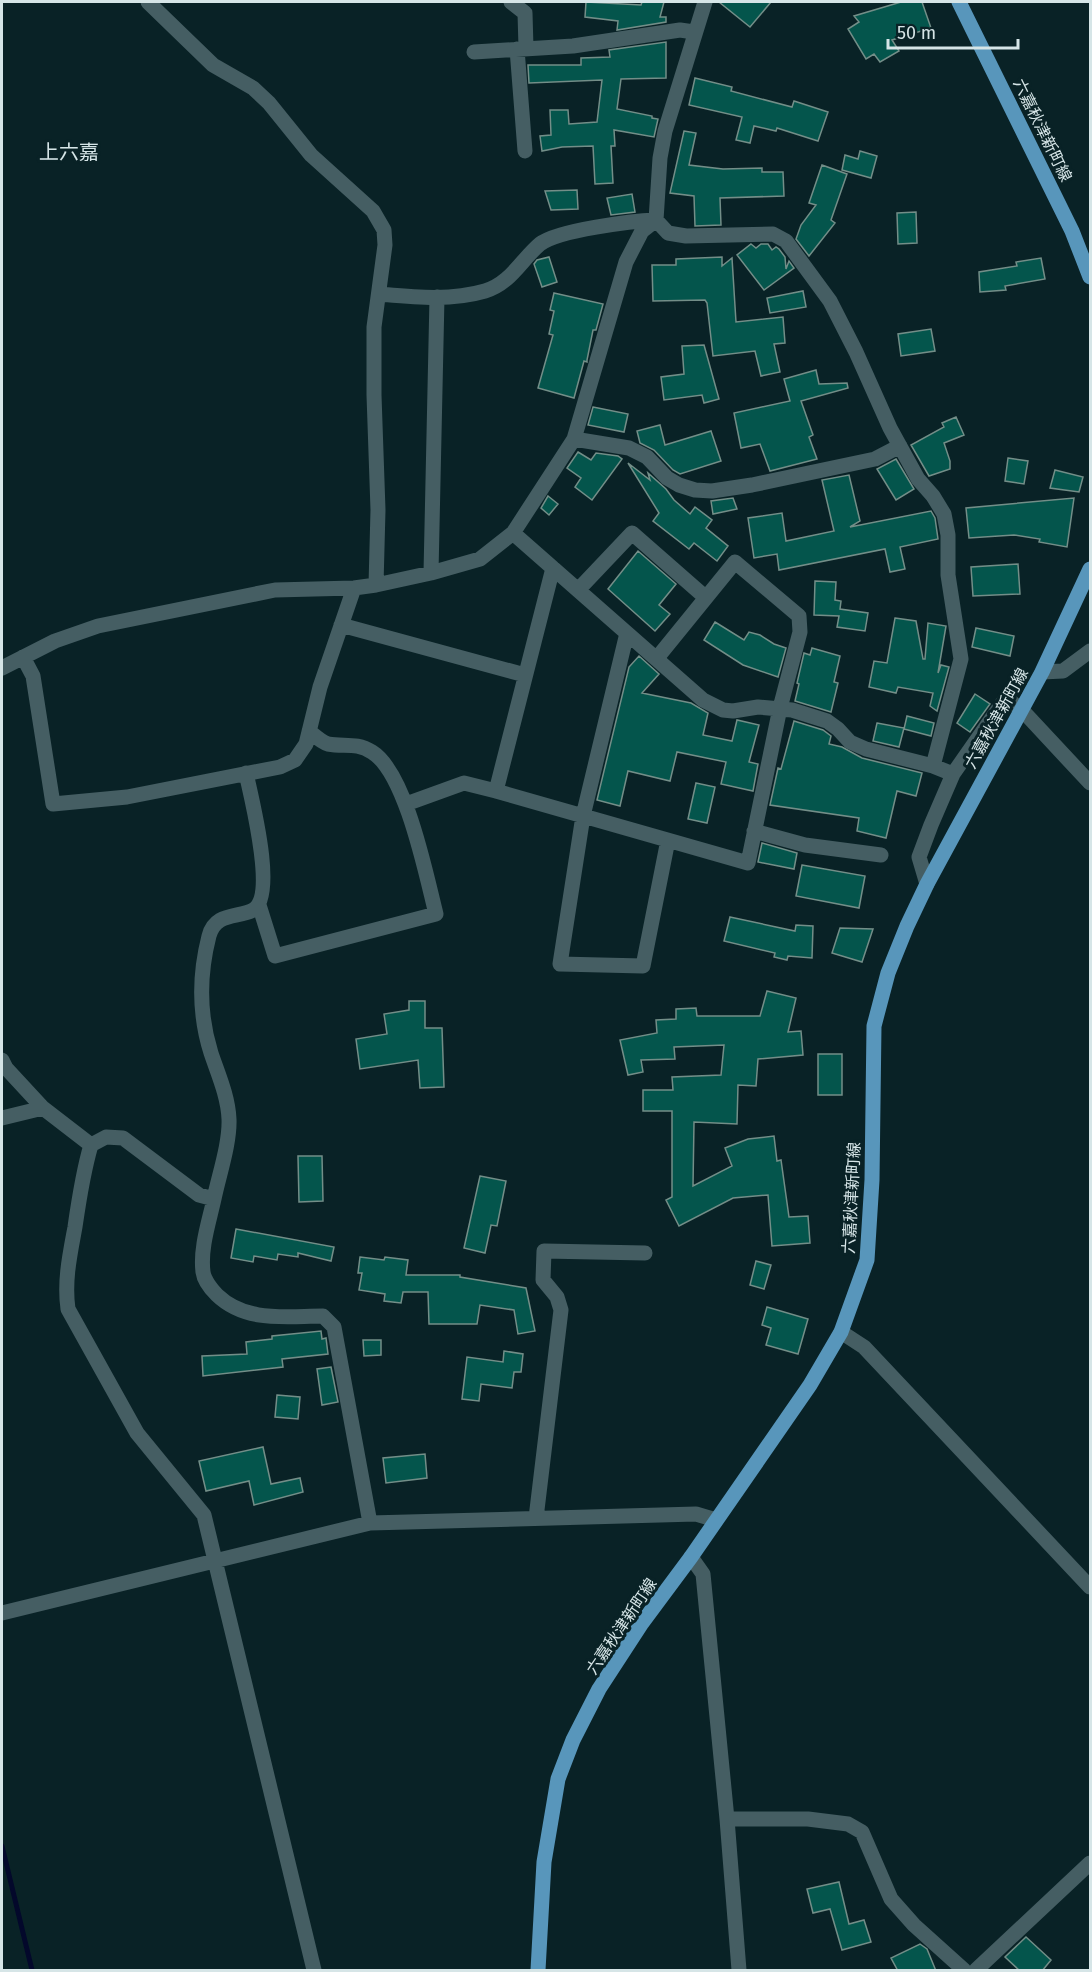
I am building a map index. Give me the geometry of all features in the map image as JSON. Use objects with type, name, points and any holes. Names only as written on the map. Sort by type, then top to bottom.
[{"type":"main road","name":"六嘉秋津新町線","points":[[959,2],[1048,180],[1090,277]]},
{"type":"main road","name":"六嘉秋津新町線","points":[[538,1971],[544,1862],[558,1779],[569,1750],[599,1689],[642,1623],[691,1557],[810,1385],[841,1332],[867,1260],[872,1180],[874,1026],[888,973],[927,884],[1042,672],[1090,569]]},
{"type":"street","points":[[148,2],[213,65],[253,88],[269,103],[311,155],[373,211],[384,230],[380,294],[374,327],[378,510],[376,585]]},
{"type":"street","points":[[511,2],[525,13],[522,49],[525,151]]},
{"type":"street","points":[[705,2],[665,131],[660,158],[656,220],[668,233],[686,236],[773,234],[786,241],[830,301],[900,446],[918,479],[933,496],[944,514],[948,535],[948,575],[961,659],[933,766]]},
{"type":"street","points":[[474,52],[573,45],[680,30],[694,32]]},
{"type":"street","points":[[380,294],[437,297],[486,291],[508,279],[541,243],[556,236],[633,221],[656,220]]},
{"type":"street","points":[[2,668],[56,641],[98,626],[275,590],[354,588],[376,585],[480,559],[513,533],[574,440],[626,262],[642,231],[656,220]]},
{"type":"street","points":[[431,573],[437,297]]},
{"type":"street","points":[[574,440],[629,448],[647,457],[667,478],[679,485],[695,490],[712,491],[752,485],[875,459],[900,446]]},
{"type":"street","points":[[578,590],[632,532],[705,597]]},
{"type":"street","points":[[513,533],[703,700],[723,710],[780,708],[792,710],[827,721],[850,742],[866,749],[933,766],[953,774]]},
{"type":"street","points":[[406,804],[464,783],[748,863],[780,708],[800,632],[799,616],[735,562],[657,658]]},
{"type":"street","points":[[496,791],[553,568]]},
{"type":"street","points":[[23,657],[33,676],[53,804],[127,796],[280,767],[295,760],[306,744],[320,687],[354,588]]},
{"type":"street","points":[[341,626],[525,675]]},
{"type":"street","points":[[627,633],[583,816],[560,964],[643,966],[668,840]]},
{"type":"street","points":[[1042,672],[1063,671],[1090,651]]},
{"type":"street","points":[[927,884],[919,857],[953,774],[1006,698],[1022,710],[1090,783]]},
{"type":"street","points":[[246,774],[261,839],[263,885],[259,905],[275,956],[436,914],[406,804],[398,783],[375,753],[357,745],[326,744],[309,731]]},
{"type":"street","points":[[754,831],[805,845],[881,855]]},
{"type":"street","points":[[259,905],[252,911],[235,914],[216,924],[210,934],[208,946],[201,993],[203,1024],[220,1076],[229,1119],[204,1246],[203,1274],[213,1291],[229,1306],[259,1317],[323,1316],[334,1328],[370,1523]]},
{"type":"street","points":[[2,1060],[6,1068],[43,1108],[91,1145]]},
{"type":"street","points":[[2,1118],[43,1108]]},
{"type":"street","points":[[214,1199],[199,1195],[123,1138],[105,1137],[91,1145],[85,1166],[65,1291],[68,1309],[137,1433],[204,1515],[314,1971]]},
{"type":"street","points":[[536,1518],[561,1310],[556,1297],[543,1280],[544,1251],[645,1253]]},
{"type":"street","points":[[841,1332],[864,1347],[1090,1587]]},
{"type":"street","points":[[2,1613],[370,1523],[696,1514],[716,1520]]},
{"type":"street","points":[[691,1557],[703,1574],[739,1971]]},
{"type":"street","points":[[727,1819],[808,1819],[848,1824],[862,1832],[891,1899],[914,1925],[964,1971]]},
{"type":"street","points":[[976,1971],[1090,1863]]},
{"type":"building","points":[[586,2],[641,5],[642,2],[664,2],[660,17],[666,17],[666,22],[617,30],[618,21],[585,17]]},
{"type":"building","points":[[719,2],[771,2],[750,27]]},
{"type":"building","points":[[901,2],[922,2],[931,28],[892,40],[899,51],[880,62],[874,54],[866,59],[848,29],[859,22],[854,16]]},
{"type":"building","points":[[666,42],[666,78],[621,79],[617,109],[658,119],[654,137],[614,130],[615,146],[611,146],[613,183],[595,184],[593,146],[562,147],[542,151],[540,136],[551,135],[550,110],[568,110],[569,124],[597,122],[602,80],[529,83],[528,65],[581,65],[581,58],[610,57],[609,50]]},
{"type":"building","points":[[695,78],[732,87],[731,91],[792,107],[794,101],[828,112],[818,141],[777,128],[776,131],[754,126],[750,143],[736,140],[742,117],[689,105]]},
{"type":"building","points":[[684,131],[696,133],[689,165],[723,169],[762,168],[762,172],[783,172],[784,196],[720,198],[721,225],[695,226],[694,196],[670,193]]},
{"type":"building","points":[[860,151],[877,156],[871,178],[842,170],[845,155],[858,159]]},
{"type":"building","points":[[822,165],[847,174],[831,220],[835,223],[809,256],[796,239],[801,225],[816,205],[809,203]]},
{"type":"building","points":[[577,190],[578,209],[551,210],[545,191]]},
{"type":"building","points":[[632,194],[635,212],[611,215],[607,198]]},
{"type":"building","points":[[916,212],[917,243],[898,244],[897,213]]},
{"type":"building","points":[[751,244],[756,248],[761,244],[768,244],[772,250],[776,247],[785,257],[786,269],[789,261],[794,268],[764,290],[737,255]]},
{"type":"building","points":[[549,257],[557,282],[542,287],[534,264],[537,260]]},
{"type":"building","points":[[722,257],[722,266],[732,258],[736,322],[783,317],[785,343],[774,344],[780,372],[761,376],[755,351],[713,356],[705,300],[653,301],[652,265],[676,265],[676,259]]},
{"type":"building","points":[[1041,258],[1045,279],[1005,286],[1006,290],[980,292],[979,272],[1017,266],[1016,262]]},
{"type":"building","points":[[803,291],[806,307],[770,313],[767,298]]},
{"type":"building","points":[[554,293],[603,304],[596,330],[593,330],[587,362],[584,361],[574,398],[538,388],[553,335],[549,334],[554,311],[550,310]]},
{"type":"building","points":[[931,329],[935,351],[901,356],[898,334]]},
{"type":"building","points":[[704,345],[719,399],[704,403],[702,395],[664,400],[661,377],[684,374],[682,346]]},
{"type":"building","points":[[816,370],[819,384],[847,383],[848,388],[801,401],[813,435],[809,437],[817,459],[770,471],[760,444],[741,448],[734,413],[790,401],[784,379]]},
{"type":"building","points":[[593,407],[628,414],[624,432],[588,425]]},
{"type":"building","points":[[956,417],[964,435],[944,443],[950,469],[929,476],[911,445],[944,427],[942,423]]},
{"type":"building","points":[[660,425],[665,445],[711,431],[721,461],[680,474],[673,470],[654,450],[640,443],[637,431]]},
{"type":"building","points":[[578,452],[591,460],[596,453],[618,456],[622,459],[592,500],[575,487],[581,478],[567,468]]},
{"type":"building","points":[[1008,458],[1028,461],[1024,484],[1005,481]]},
{"type":"building","points":[[896,459],[914,489],[896,500],[877,469]]},
{"type":"building","points":[[628,463],[650,480],[648,473],[690,514],[695,507],[712,520],[706,528],[728,546],[717,561],[694,543],[689,549],[653,521],[659,513]]},
{"type":"building","points":[[1055,470],[1083,477],[1079,492],[1050,488]]},
{"type":"building","points":[[849,475],[860,521],[850,527],[931,511],[935,518],[938,539],[900,547],[905,569],[890,572],[885,549],[779,570],[777,554],[754,558],[748,518],[782,513],[786,541],[834,531],[822,480]]},
{"type":"building","points":[[548,496],[558,504],[549,515],[541,508]]},
{"type":"building","points":[[733,498],[737,509],[713,514],[711,501]]},
{"type":"building","points":[[1074,498],[1067,547],[1039,542],[1040,539],[1014,535],[969,538],[966,508]]},
{"type":"building","points":[[638,551],[676,584],[659,605],[670,614],[655,631],[608,589]]},
{"type":"building","points":[[1018,564],[1020,594],[973,596],[971,567]]},
{"type":"building","points":[[815,581],[836,582],[835,600],[841,601],[840,609],[868,613],[865,631],[837,627],[839,616],[814,615]]},
{"type":"building","points":[[895,618],[916,621],[923,659],[925,659],[928,623],[946,626],[938,673],[941,665],[949,667],[937,711],[930,706],[933,693],[898,687],[896,693],[869,687],[874,661],[887,663]]},
{"type":"building","points":[[715,622],[744,640],[749,632],[786,648],[778,677],[743,665],[704,640]]},
{"type":"building","points":[[976,628],[1014,636],[1010,656],[972,647]]},
{"type":"building","points":[[812,648],[840,656],[834,682],[838,683],[831,712],[795,701],[804,653],[810,655]]},
{"type":"building","points":[[639,656],[659,674],[642,693],[691,703],[708,713],[703,735],[732,741],[737,720],[759,725],[749,762],[758,764],[753,791],[721,784],[726,762],[677,752],[670,781],[628,771],[620,806],[597,800],[629,667]]},
{"type":"building","points":[[975,694],[990,704],[970,732],[957,723]]},
{"type":"building","points":[[907,716],[934,723],[931,736],[904,729]]},
{"type":"building","points":[[794,721],[823,730],[831,736],[829,744],[842,747],[862,758],[922,773],[916,796],[897,791],[886,838],[857,831],[859,818],[770,805],[778,768],[781,769]]},
{"type":"building","points":[[877,723],[904,728],[899,747],[873,741]]},
{"type":"building","points":[[696,783],[715,787],[707,823],[688,819]]},
{"type":"building","points":[[762,843],[797,853],[794,869],[758,862]]},
{"type":"building","points":[[802,865],[865,876],[859,908],[796,896]]},
{"type":"building","points":[[730,917],[795,931],[796,925],[813,926],[812,958],[788,956],[787,960],[774,957],[775,953],[724,941]]},
{"type":"building","points":[[840,928],[873,929],[862,962],[832,953]]},
{"type":"building","points":[[767,991],[796,998],[788,1032],[801,1031],[803,1055],[758,1059],[756,1086],[738,1085],[737,1124],[694,1122],[693,1186],[732,1166],[725,1148],[748,1139],[774,1136],[777,1161],[781,1160],[789,1217],[808,1216],[810,1243],[772,1246],[768,1195],[733,1198],[679,1226],[666,1200],[672,1197],[672,1111],[643,1111],[643,1090],[673,1090],[672,1077],[721,1075],[724,1045],[674,1047],[675,1059],[641,1060],[643,1072],[628,1075],[620,1040],[657,1033],[656,1020],[676,1019],[676,1009],[696,1008],[697,1016],[760,1016]]},
{"type":"building","points":[[409,1001],[425,1001],[425,1028],[442,1028],[444,1087],[420,1088],[418,1060],[360,1069],[356,1039],[387,1034],[384,1014],[409,1010]]},
{"type":"building","points":[[818,1054],[842,1054],[842,1095],[818,1095]]},
{"type":"building","points":[[298,1156],[322,1156],[323,1201],[299,1202]]},
{"type":"building","points":[[480,1176],[506,1181],[497,1226],[491,1225],[485,1253],[464,1248]]},
{"type":"building","points":[[236,1229],[334,1247],[331,1261],[298,1253],[298,1257],[278,1254],[277,1260],[254,1256],[253,1262],[231,1258]]},
{"type":"building","points":[[360,1257],[408,1260],[406,1275],[460,1275],[460,1277],[526,1288],[535,1331],[518,1334],[514,1310],[480,1305],[477,1324],[429,1324],[428,1292],[403,1292],[401,1303],[384,1301],[385,1294],[359,1290],[362,1273],[358,1273]]},
{"type":"building","points":[[756,1261],[771,1265],[764,1289],[750,1285]]},
{"type":"building","points":[[767,1307],[808,1319],[798,1354],[766,1345],[771,1328],[762,1325]]},
{"type":"building","points":[[321,1331],[322,1339],[326,1338],[328,1354],[282,1359],[283,1367],[203,1376],[202,1356],[247,1354],[246,1342],[272,1339],[272,1336]]},
{"type":"building","points":[[363,1340],[381,1340],[381,1355],[364,1356]]},
{"type":"building","points":[[504,1351],[523,1354],[521,1372],[514,1372],[512,1388],[481,1384],[479,1401],[462,1399],[467,1357],[503,1362]]},
{"type":"building","points":[[331,1367],[338,1402],[322,1405],[317,1369]]},
{"type":"building","points":[[277,1395],[300,1397],[298,1419],[275,1417]]},
{"type":"building","points":[[263,1447],[271,1484],[300,1478],[303,1492],[254,1505],[249,1481],[206,1491],[199,1461]]},
{"type":"building","points":[[425,1454],[427,1478],[386,1483],[383,1458]]},
{"type":"building","points":[[839,1882],[849,1924],[864,1920],[871,1942],[842,1950],[830,1909],[813,1913],[807,1889]]},
{"type":"building","points":[[1026,1937],[1051,1960],[1042,1971],[1020,1971],[1005,1957]]},
{"type":"building","points":[[920,1944],[927,1949],[936,1971],[898,1971],[891,1958]]},
{"type":"waterway","points":[[2,1846],[32,1970]]},
{"type":"district","name":"上六嘉","points":[[69,152]]}]
